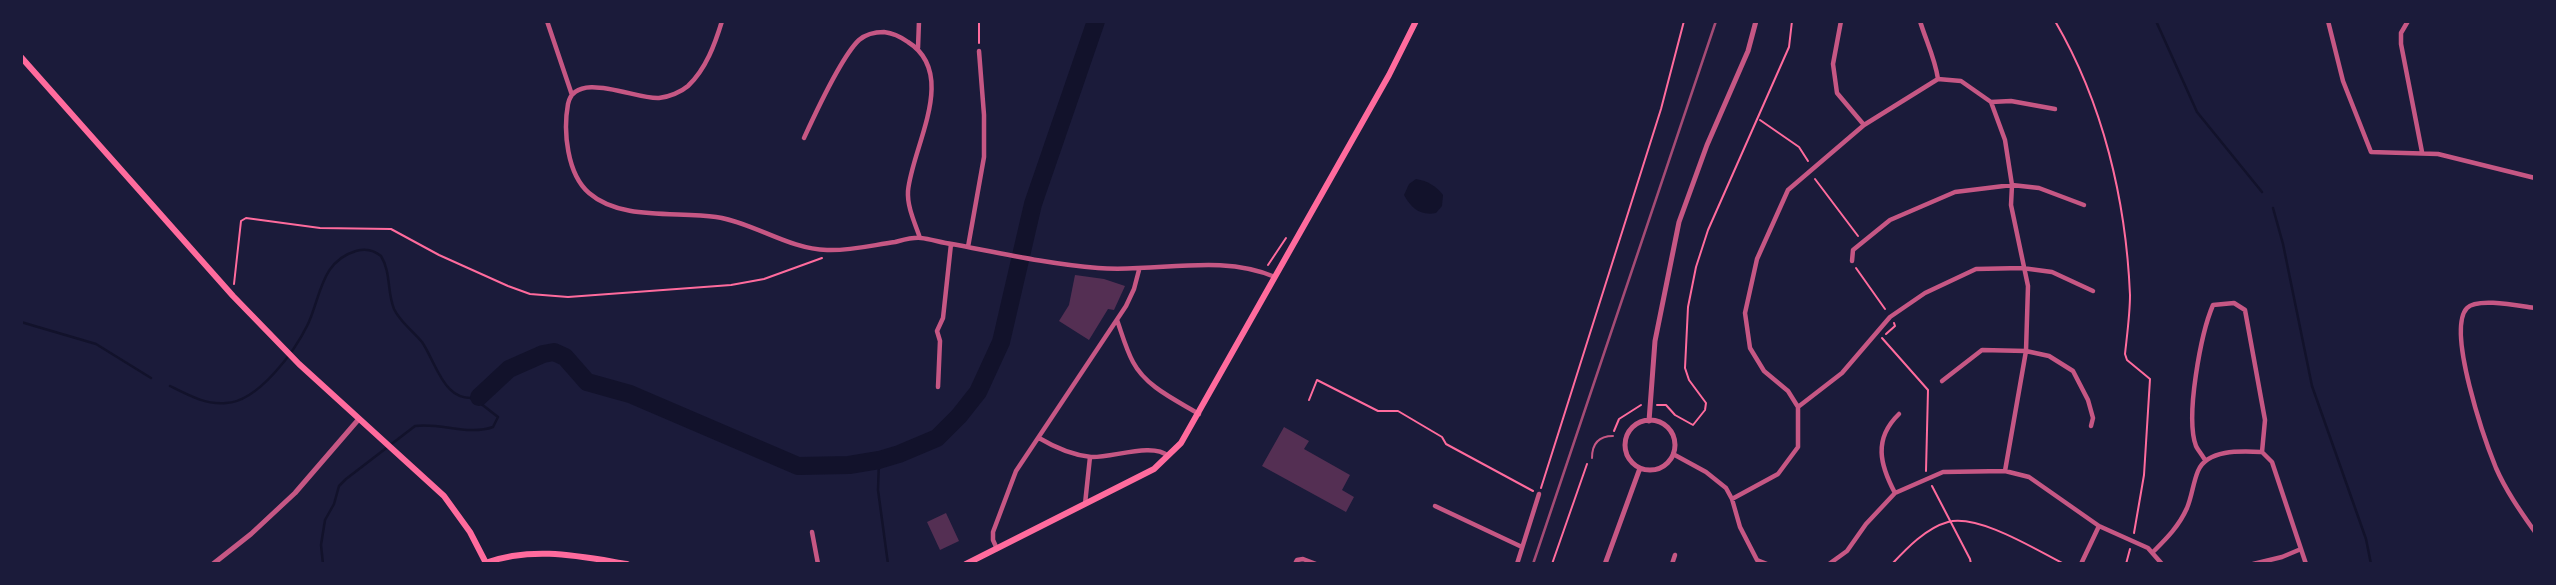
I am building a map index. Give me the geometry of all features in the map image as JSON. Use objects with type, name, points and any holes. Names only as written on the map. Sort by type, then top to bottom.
[{"type":"main road","points":[[966,564],[1154,469],[1181,443],[1276,278],[1389,75],[1416,21]]},
{"type":"main road","points":[[21,57],[233,296],[281,346],[377,438],[444,496],[470,532],[484,563],[531,552],[627,564]]},
{"type":"street","points":[[547,21],[572,95]]},
{"type":"street","points":[[722,21],[704,65],[688,86],[673,94],[659,98],[645,97],[596,86],[579,89],[572,95],[568,104],[567,131],[570,160],[578,181],[590,194],[612,205],[643,214],[717,217],[752,226],[804,247],[835,250],[920,238],[1098,268],[1139,270],[1170,266],[1240,265],[1276,278]]},
{"type":"street","points":[[918,48],[919,21]]},
{"type":"street","points":[[1649,421],[1657,328],[1679,222],[1707,145],[1748,51],[1756,21]]},
{"type":"street","points":[[1841,21],[1833,64],[1837,93],[1864,125]]},
{"type":"street","points":[[1920,21],[1936,60],[1938,79]]},
{"type":"street","points":[[2328,21],[2343,80],[2371,152],[2422,152],[2535,178]]},
{"type":"street","points":[[2408,21],[2401,33],[2401,44],[2422,152]]},
{"type":"street","points":[[804,138],[848,54],[860,38],[872,33],[887,32],[918,48],[926,59],[932,89],[908,191],[910,210],[920,238]]},
{"type":"street","points":[[968,247],[984,157],[979,51]]},
{"type":"street","points":[[1732,499],[1778,474],[1798,447],[1798,407],[1788,391],[1764,371],[1750,348],[1745,313],[1757,259],[1788,190],[1864,125],[1938,79],[1961,81],[1991,102],[2005,140],[2012,185],[2011,205],[2022,268],[2028,286],[2026,351],[2004,471]]},
{"type":"street","points":[[1991,102],[2011,101],[2055,109]]},
{"type":"street","points":[[1852,261],[1853,250],[1890,220],[1955,192],[2012,185],[2039,188],[2084,205]]},
{"type":"street","points":[[938,387],[940,341],[937,331],[943,318],[951,244]]},
{"type":"street","points":[[1798,407],[1842,373],[1890,317],[1925,293],[1976,269],[2022,268],[2052,272],[2093,291]]},
{"type":"street","points":[[997,549],[993,540],[995,525],[1016,471],[1117,319],[1134,289],[1139,270]]},
{"type":"street","points":[[2535,308],[2487,302],[2470,305],[2461,319],[2460,334],[2478,420],[2497,470],[2517,507],[2535,532]]},
{"type":"street","points":[[2205,460],[2195,445],[2192,401],[2204,323],[2213,305],[2234,303],[2245,310],[2264,420],[2262,452]]},
{"type":"street","points":[[1117,319],[1133,363],[1144,378],[1199,414]]},
{"type":"street","points":[[1942,381],[1982,350],[2026,351],[2049,355],[2073,371],[2088,400],[2093,418],[2091,426]]},
{"type":"street","points":[[1895,493],[1883,472],[1882,440],[1890,423],[1899,414]]},
{"type":"street","points":[[213,564],[251,534],[295,493],[358,419]]},
{"type":"street","points":[[1649,421],[1662,424],[1672,434],[1673,454],[1660,468],[1640,468],[1627,456],[1626,438],[1634,426],[1649,421]]},
{"type":"street","points":[[1038,438],[1055,448],[1090,457],[1152,450],[1164,452],[1168,456]]},
{"type":"street","points":[[2154,551],[2176,527],[2187,507],[2198,470],[2205,460],[2213,455],[2262,452],[2272,462],[2306,564]]},
{"type":"street","points":[[1673,454],[1706,472],[1726,488],[1755,562],[1767,564]]},
{"type":"street","points":[[1084,505],[1090,457]]},
{"type":"street","points":[[1605,564],[1640,468]]},
{"type":"street","points":[[1829,564],[1847,551],[1866,524],[1895,493],[1943,472],[2004,471],[2029,477],[2099,526],[2154,551],[2162,564]]},
{"type":"street","points":[[1517,564],[1539,494]]},
{"type":"street","points":[[1435,506],[1522,547]]},
{"type":"street","points":[[2081,564],[2099,526]]},
{"type":"street","points":[[812,532],[818,564]]},
{"type":"street","points":[[2253,564],[2301,549]]},
{"type":"street","points":[[1672,564],[1675,555]]},
{"type":"street","points":[[1295,564],[1297,560],[1303,559],[1316,564]]},
{"type":"lane","points":[[1592,458],[1596,442],[1602,437],[1613,436]]},
{"type":"path","points":[[979,21],[979,51]]},
{"type":"path","points":[[1309,400],[1317,380],[1378,411],[1398,411],[1442,437],[1446,444],[1539,494],[1657,122],[1684,21]]},
{"type":"path","points":[[1693,425],[1700,419],[1706,403],[1689,380],[1685,368],[1688,307],[1696,267],[1708,230],[1789,47],[1793,21]]},
{"type":"path","points":[[2055,21],[2092,97],[2110,155],[2126,246],[2130,298],[2127,360],[2150,379],[2144,475],[2133,540],[2126,564]]},
{"type":"path","points":[[233,296],[241,220],[246,218],[320,228],[391,229],[439,255],[508,286],[549,297],[568,298],[731,285],[764,279],[824,257],[835,250]]},
{"type":"path","points":[[1852,261],[1895,326],[1881,339],[1928,390],[1926,472],[1971,564]]},
{"type":"path","points":[[1552,564],[1582,474],[1592,458]]},
{"type":"path","points":[[1892,564],[1925,534],[1950,521],[1968,522],[1997,531],[2064,564]]},
{"type":"shaded area","points":[[1416,179],[1431,184],[1443,195],[1442,206],[1436,213],[1417,210],[1404,195],[1409,184]]},
{"type":"building","points":[[1075,275],[1104,279],[1125,286],[1114,310],[1108,309],[1089,340],[1059,321],[1069,305]]},
{"type":"building","points":[[1284,427],[1309,441],[1304,449],[1350,475],[1342,490],[1354,497],[1346,512],[1262,466]]},
{"type":"building","points":[[946,513],[959,541],[940,550],[927,522]]},
{"type":"waterway","points":[[479,397],[509,369],[554,352],[565,357],[587,382],[630,394],[798,466],[849,465],[879,460],[937,438],[978,392],[1001,342],[1033,204],[1096,21]]},
{"type":"waterway","points":[[2156,21],[2197,112],[2262,192]]},
{"type":"waterway","points":[[2273,208],[2312,386],[2366,539],[2371,564]]},
{"type":"waterway","points":[[170,386],[197,399],[219,403],[238,400],[250,394],[263,385],[294,348],[308,324],[324,281],[336,263],[344,256],[360,250],[370,250],[381,256],[394,309],[422,342],[443,381],[457,395],[479,397],[480,403],[498,417],[493,427],[474,430],[415,426],[346,479],[339,486],[334,504],[325,520],[321,545],[323,564]]},
{"type":"waterway","points":[[21,322],[96,344],[151,378]]},
{"type":"waterway","points":[[879,460],[878,490],[888,564]]},
{"type":"railway","points":[[1533,564],[1716,21]]}]
